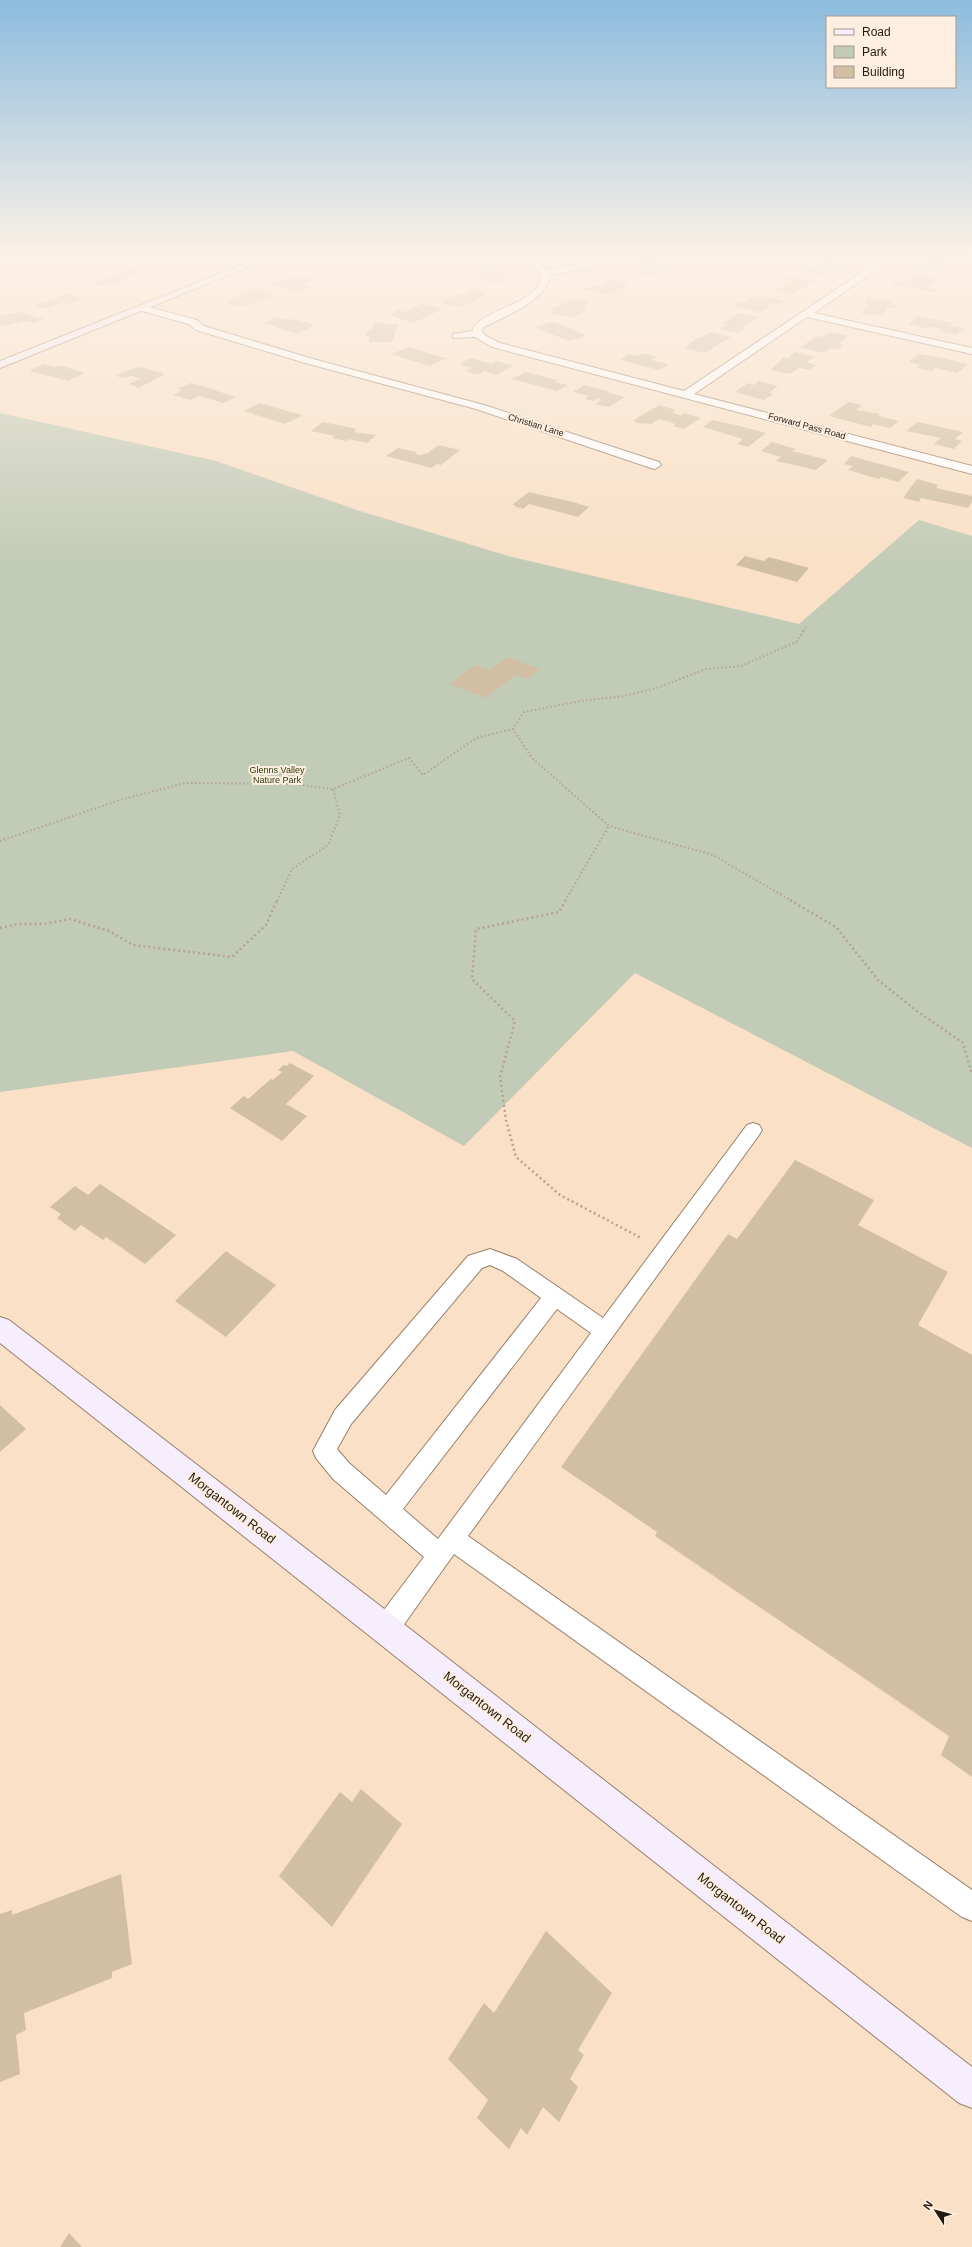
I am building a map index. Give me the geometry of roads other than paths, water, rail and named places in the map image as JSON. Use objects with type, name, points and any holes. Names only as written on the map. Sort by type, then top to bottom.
[{"type":"main road","points":[[0,365],[20,357]]},
{"type":"main road","name":"Morgantown Road","points":[[4,1337],[386,1628],[972,2090]]},
{"type":"street","name":"Christian Lane","points":[[296,357],[480,407],[655,465]]},
{"type":"street","name":"Forward Pass Road","points":[[542,357],[972,470]]},
{"type":"street","points":[[685,394],[741,357]]},
{"type":"lane","points":[[386,1628],[753,1130]]},
{"type":"lane","points":[[605,1331],[510,1265],[490,1257],[475,1262],[343,1417],[324,1452],[341,1472],[388,1510],[445,1546],[972,1907]]},
{"type":"lane","points":[[388,1510],[555,1296]]},
{"type":"park label","name":"Glenns Valley Nature Park","points":[[277,776]]}]
